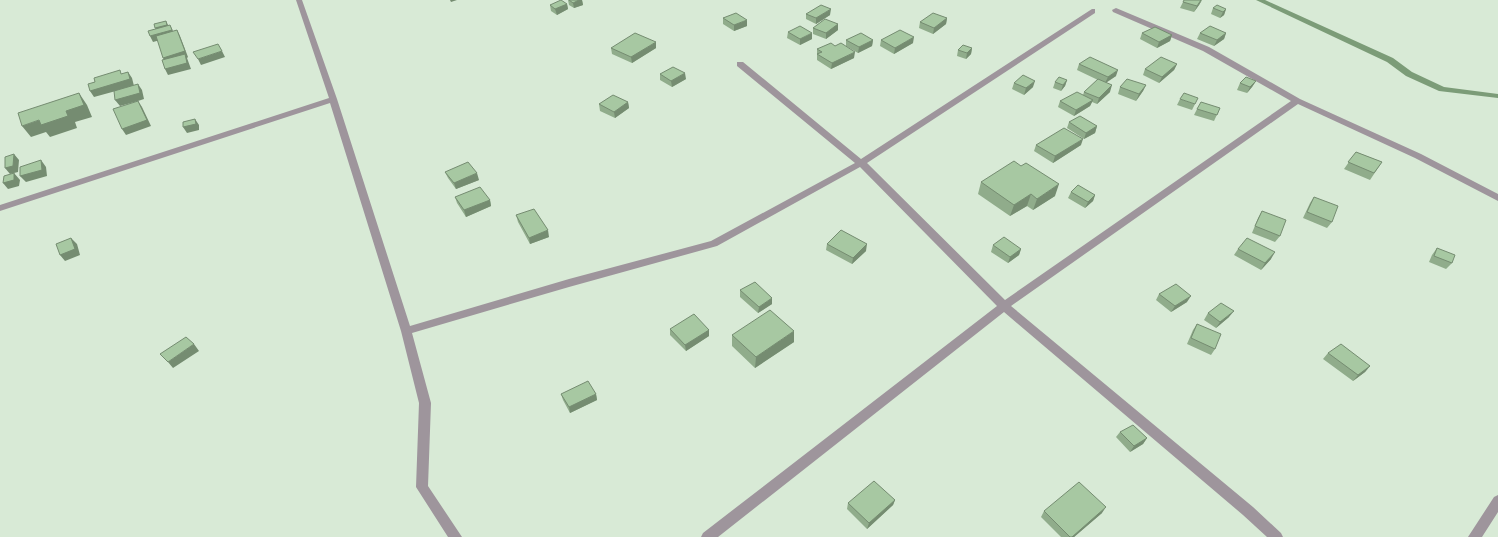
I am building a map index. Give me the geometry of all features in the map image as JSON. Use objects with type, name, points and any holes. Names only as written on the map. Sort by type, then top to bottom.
[{"type":"street","points":[[299,0],[333,99],[406,331],[425,403],[422,487],[455,537]]},
{"type":"street","points":[[1116,10],[1206,49],[1297,101],[1418,156],[1498,198]]},
{"type":"street","points":[[406,331],[568,283],[714,244],[861,163],[1092,11]]},
{"type":"street","points":[[740,64],[861,163],[1004,306],[1248,511],[1276,537]]},
{"type":"street","points":[[0,208],[333,99]]},
{"type":"street","points":[[708,537],[1004,306],[1297,101]]},
{"type":"street","points":[[1475,537],[1498,501]]},
{"type":"building","points":[[561,0],[567,4],[555,9],[550,5]]},
{"type":"building","points":[[569,0],[579,0],[573,3]]},
{"type":"building","points":[[1184,0],[1201,0],[1197,6],[1183,2]]},
{"type":"building","points":[[821,5],[831,9],[816,18],[806,14]]},
{"type":"building","points":[[1217,5],[1226,9],[1223,12],[1213,8]]},
{"type":"building","points":[[736,13],[747,20],[734,25],[723,18]]},
{"type":"building","points":[[933,13],[947,18],[934,28],[920,22]]},
{"type":"building","points":[[825,19],[838,24],[826,33],[813,28]]},
{"type":"building","points":[[166,21],[167,25],[155,28],[154,24]]},
{"type":"building","points":[[170,25],[172,30],[150,36],[148,31]]},
{"type":"building","points":[[800,26],[812,33],[800,39],[788,32]]},
{"type":"building","points":[[1210,26],[1226,33],[1217,40],[1200,33]]},
{"type":"building","points":[[1155,27],[1172,35],[1159,42],[1142,33]]},
{"type":"building","points":[[177,30],[185,51],[163,58],[156,36]]},
{"type":"building","points":[[900,30],[914,37],[895,48],[881,40]]},
{"type":"building","points":[[635,33],[656,42],[631,57],[611,48]]},
{"type":"building","points":[[861,33],[873,40],[859,47],[846,40]]},
{"type":"building","points":[[831,43],[835,46],[841,43],[855,52],[832,63],[817,54],[822,52],[817,49]]},
{"type":"building","points":[[218,44],[222,51],[198,59],[193,52]]},
{"type":"building","points":[[963,45],[972,48],[967,53],[958,50]]},
{"type":"building","points":[[185,54],[187,63],[165,69],[162,60]]},
{"type":"building","points":[[1090,57],[1118,70],[1108,77],[1079,64]]},
{"type":"building","points":[[1161,57],[1177,64],[1162,77],[1145,69]]},
{"type":"building","points":[[673,67],[685,73],[671,81],[660,74]]},
{"type":"building","points":[[120,70],[121,74],[128,72],[130,79],[90,91],[88,84],[95,82],[94,78]]},
{"type":"building","points":[[1023,75],[1035,81],[1026,88],[1014,83]]},
{"type":"building","points":[[1059,77],[1067,80],[1063,85],[1055,82]]},
{"type":"building","points":[[1246,77],[1256,81],[1250,87],[1240,83]]},
{"type":"building","points":[[1098,79],[1112,85],[1099,98],[1084,92]]},
{"type":"building","points":[[1127,79],[1146,85],[1139,94],[1120,87]]},
{"type":"building","points":[[138,84],[140,93],[115,100],[114,91]]},
{"type":"building","points":[[1077,92],[1093,100],[1076,110],[1060,101]]},
{"type":"building","points":[[79,93],[84,105],[66,111],[68,116],[41,125],[39,120],[22,126],[18,113]]},
{"type":"building","points":[[1184,93],[1198,98],[1195,104],[1180,99]]},
{"type":"building","points":[[613,95],[628,102],[614,112],[599,104]]},
{"type":"building","points":[[138,101],[147,120],[122,129],[113,109]]},
{"type":"building","points":[[1201,102],[1220,108],[1217,115],[1197,109]]},
{"type":"building","points":[[1080,116],[1097,126],[1086,133],[1069,122]]},
{"type":"building","points":[[195,119],[196,124],[183,127],[183,122]]},
{"type":"building","points":[[1064,128],[1083,139],[1055,156],[1036,145]]},
{"type":"building","points":[[1356,152],[1382,162],[1374,173],[1348,162]]},
{"type":"building","points":[[14,154],[13,166],[5,168],[5,157]]},
{"type":"building","points":[[41,160],[42,170],[20,176],[20,167]]},
{"type":"building","points":[[1014,161],[1021,166],[1026,163],[1059,184],[1037,199],[1031,194],[1014,205],[981,182]]},
{"type":"building","points":[[468,162],[477,173],[454,183],[445,172]]},
{"type":"building","points":[[14,173],[14,180],[3,183],[4,176]]},
{"type":"building","points":[[1078,185],[1095,195],[1088,202],[1071,192]]},
{"type":"building","points":[[480,187],[490,200],[464,210],[455,197]]},
{"type":"building","points":[[1314,197],[1338,206],[1332,222],[1307,212]]},
{"type":"building","points":[[534,209],[548,230],[529,238],[516,215]]},
{"type":"building","points":[[1262,211],[1286,220],[1280,236],[1255,226]]},
{"type":"building","points":[[841,230],[867,244],[853,258],[827,244]]},
{"type":"building","points":[[1004,237],[1021,249],[1010,257],[993,245]]},
{"type":"building","points":[[71,238],[75,249],[60,255],[56,244]]},
{"type":"building","points":[[1247,238],[1275,252],[1265,263],[1238,249]]},
{"type":"building","points":[[1437,248],[1455,255],[1452,263],[1434,256]]},
{"type":"building","points":[[755,282],[772,298],[759,307],[740,290]]},
{"type":"building","points":[[1176,284],[1191,296],[1175,306],[1159,294]]},
{"type":"building","points":[[1221,303],[1234,311],[1220,322],[1208,313]]},
{"type":"building","points":[[770,310],[794,331],[756,357],[732,335]]},
{"type":"building","points":[[694,314],[709,330],[685,345],[670,329]]},
{"type":"building","points":[[1197,324],[1221,334],[1215,349],[1191,338]]},
{"type":"building","points":[[186,337],[194,344],[168,362],[160,354]]},
{"type":"building","points":[[1341,344],[1370,366],[1358,375],[1328,353]]},
{"type":"building","points":[[588,381],[596,394],[569,407],[561,394]]},
{"type":"building","points":[[1133,425],[1147,438],[1134,446],[1120,432]]},
{"type":"building","points":[[874,481],[895,500],[869,523],[848,503]]},
{"type":"building","points":[[1079,482],[1106,507],[1072,537],[1070,537],[1044,511]]},
{"type":"waterway","points":[[1259,0],[1390,60],[1409,74],[1442,89],[1498,96]]}]
